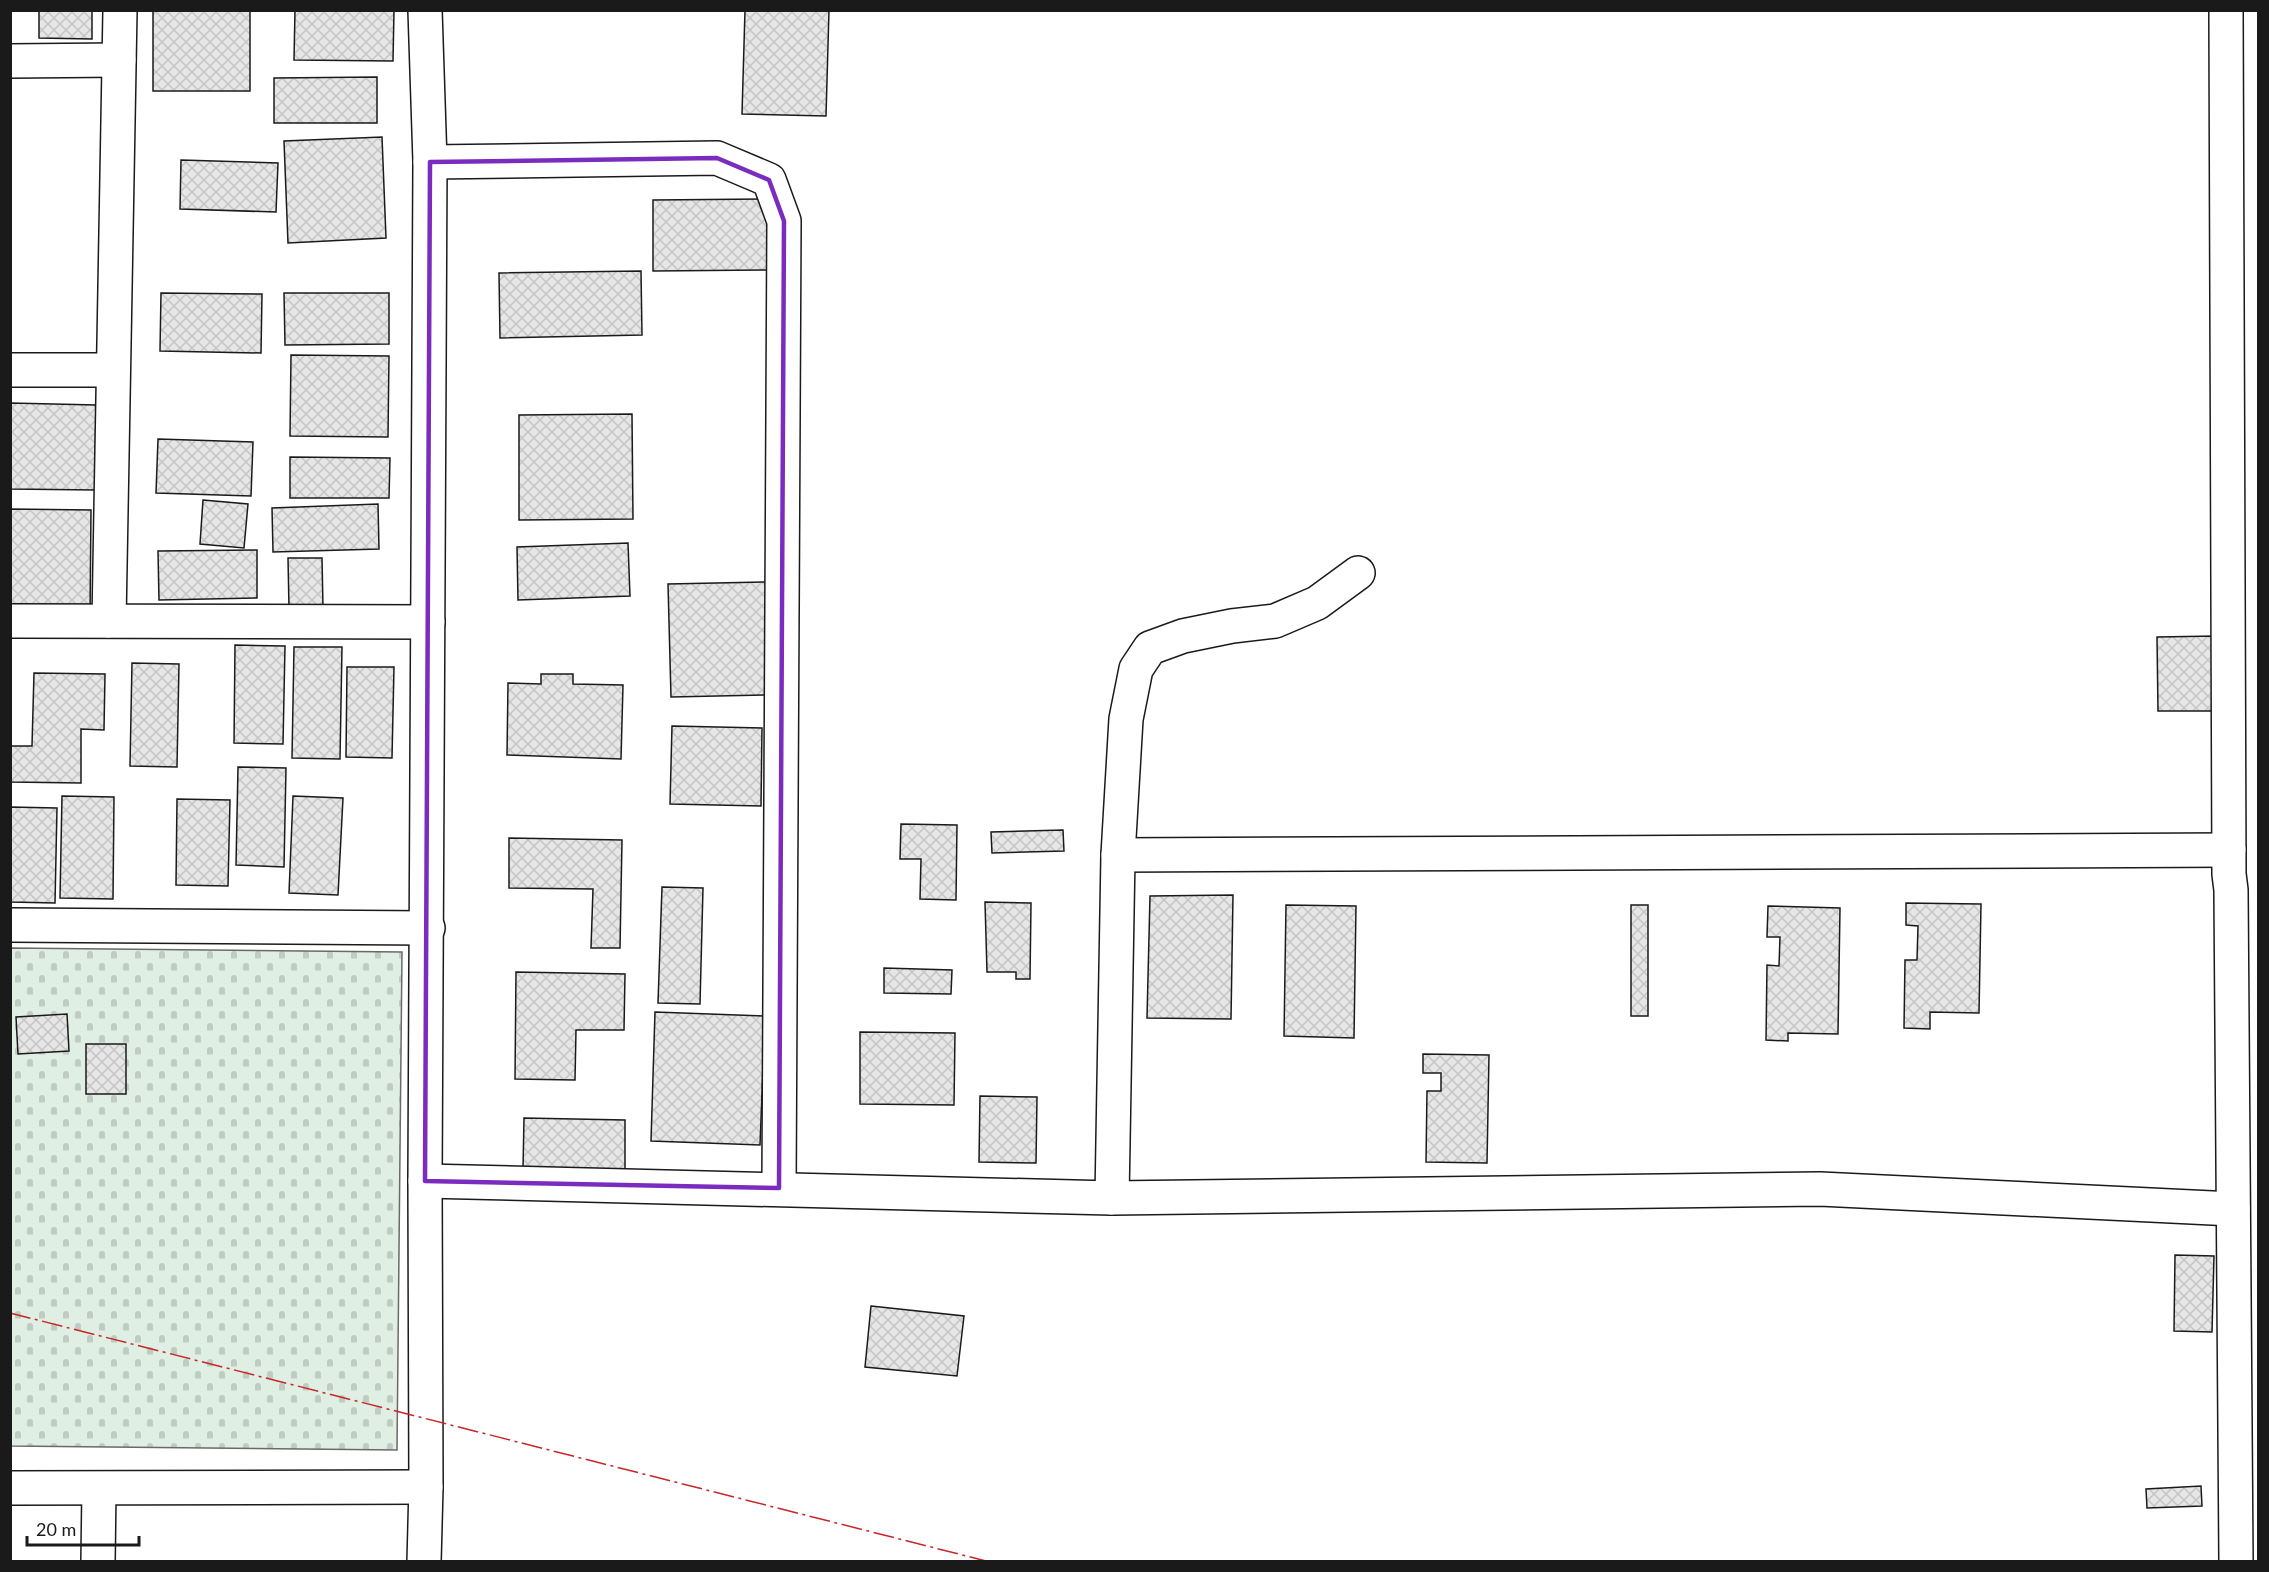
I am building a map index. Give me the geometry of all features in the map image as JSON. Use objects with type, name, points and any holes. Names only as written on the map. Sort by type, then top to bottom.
[{"type":"street","points":[[109,621],[120,10]]},
{"type":"street","points":[[424,1562],[430,162],[425,10]]},
{"type":"street","points":[[2226,10],[2229,850],[2246,1209],[2236,1562]]},
{"type":"street","points":[[10,61],[119,60]]},
{"type":"street","points":[[430,162],[717,158],[769,180],[784,221],[779,1188]]},
{"type":"street","points":[[10,370],[113,370]]},
{"type":"street","points":[[1112,1198],[1118,855],[1126,719],[1137,669],[1150,648],[1183,636],[1232,626],[1275,621],[1317,603],[1358,573]]},
{"type":"street","points":[[10,621],[428,622]]},
{"type":"street","points":[[1118,855],[2229,850]]},
{"type":"street","points":[[10,925],[428,928]]},
{"type":"street","points":[[425,1181],[1112,1198],[1820,1190],[2246,1209]]},
{"type":"street","points":[[10,1488],[426,1487]]},
{"type":"street","points":[[98,1562],[99,1489]]},
{"type":"highlighted area","points":[[717,158],[769,180],[784,221],[779,1188],[425,1181],[430,162]]},
{"type":"green space","points":[[11,948],[402,952],[397,1450],[11,1446]]},
{"type":"building","points":[[39,10],[92,10],[92,39],[39,38]]},
{"type":"building","points":[[153,10],[250,10],[250,91],[153,91]]},
{"type":"building","points":[[295,10],[394,10],[393,61],[294,60]]},
{"type":"building","points":[[745,10],[829,10],[826,116],[742,114]]},
{"type":"building","points":[[377,77],[377,123],[274,123],[274,78]]},
{"type":"building","points":[[382,137],[386,238],[288,243],[284,141]]},
{"type":"building","points":[[181,160],[278,163],[276,212],[180,209]]},
{"type":"building","points":[[774,199],[774,270],[653,271],[653,200]]},
{"type":"building","points":[[641,271],[642,335],[500,338],[499,273]]},
{"type":"building","points":[[161,293],[262,294],[261,353],[160,351]]},
{"type":"building","points":[[284,293],[389,293],[389,344],[285,345]]},
{"type":"building","points":[[291,355],[389,356],[388,437],[290,436]]},
{"type":"building","points":[[10,403],[96,405],[95,490],[10,489]]},
{"type":"building","points":[[632,414],[633,519],[519,520],[519,415]]},
{"type":"building","points":[[158,439],[253,442],[251,496],[156,493]]},
{"type":"building","points":[[290,457],[390,458],[389,498],[290,498]]},
{"type":"building","points":[[203,500],[248,504],[244,548],[200,544]]},
{"type":"building","points":[[378,504],[379,549],[273,552],[272,508]]},
{"type":"building","points":[[10,509],[91,510],[90,616],[10,615]]},
{"type":"building","points":[[628,543],[630,596],[518,600],[517,547]]},
{"type":"building","points":[[257,550],[257,598],[159,600],[158,551]]},
{"type":"building","points":[[288,558],[322,558],[323,608],[289,608]]},
{"type":"building","points":[[766,582],[768,695],[671,697],[668,584]]},
{"type":"building","points":[[2216,636],[2216,711],[2158,711],[2157,637]]},
{"type":"building","points":[[235,645],[285,646],[283,744],[234,743]]},
{"type":"building","points":[[294,647],[342,647],[340,759],[292,758]]},
{"type":"building","points":[[132,663],[179,664],[177,767],[130,766]]},
{"type":"building","points":[[347,667],[394,667],[392,758],[346,757]]},
{"type":"building","points":[[34,673],[105,674],[104,730],[81,729],[81,783],[10,782],[10,746],[32,746]]},
{"type":"building","points":[[541,674],[573,674],[573,684],[623,685],[621,759],[507,755],[508,683],[541,684]]},
{"type":"building","points":[[672,726],[762,728],[761,806],[670,804]]},
{"type":"building","points":[[238,767],[286,768],[284,867],[236,865]]},
{"type":"building","points":[[62,796],[114,797],[113,899],[60,898]]},
{"type":"building","points":[[293,796],[343,798],[338,895],[289,893]]},
{"type":"building","points":[[177,799],[230,800],[228,886],[176,885]]},
{"type":"building","points":[[10,807],[57,808],[55,903],[10,902]]},
{"type":"building","points":[[901,824],[957,825],[956,900],[920,899],[921,859],[900,859]]},
{"type":"building","points":[[1063,830],[1064,851],[992,853],[991,832]]},
{"type":"building","points":[[509,838],[622,840],[620,948],[591,948],[593,889],[509,888]]},
{"type":"building","points":[[662,887],[703,888],[700,1004],[658,1003]]},
{"type":"building","points":[[1233,895],[1231,1019],[1147,1018],[1150,896]]},
{"type":"building","points":[[985,902],[1031,903],[1030,979],[1016,979],[1016,972],[987,972]]},
{"type":"building","points":[[1906,903],[1981,904],[1979,1013],[1930,1012],[1930,1029],[1904,1028],[1905,960],[1917,960],[1918,926],[1906,925]]},
{"type":"building","points":[[1286,905],[1356,906],[1354,1038],[1284,1036]]},
{"type":"building","points":[[1631,905],[1648,905],[1648,1016],[1631,1016]]},
{"type":"building","points":[[1768,906],[1840,908],[1838,1034],[1788,1033],[1788,1041],[1766,1040],[1767,965],[1779,966],[1780,937],[1767,937]]},
{"type":"building","points":[[884,968],[952,970],[951,994],[884,993]]},
{"type":"building","points":[[516,972],[625,974],[624,1030],[576,1030],[575,1080],[515,1079]]},
{"type":"building","points":[[655,1012],[765,1016],[760,1145],[651,1141]]},
{"type":"building","points":[[67,1014],[69,1051],[18,1054],[16,1017]]},
{"type":"building","points":[[860,1032],[955,1033],[954,1105],[860,1104]]},
{"type":"building","points":[[86,1044],[126,1044],[126,1094],[86,1094]]},
{"type":"building","points":[[1423,1054],[1489,1055],[1487,1163],[1426,1162],[1427,1091],[1441,1091],[1441,1073],[1423,1073]]},
{"type":"building","points":[[980,1096],[1037,1097],[1036,1163],[979,1162]]},
{"type":"building","points":[[524,1118],[625,1120],[625,1171],[523,1169]]},
{"type":"building","points":[[2175,1255],[2214,1256],[2212,1332],[2174,1331]]},
{"type":"building","points":[[871,1306],[964,1316],[957,1376],[865,1367]]},
{"type":"building","points":[[2201,1486],[2202,1506],[2147,1508],[2146,1489]]},
{"type":"power","points":[[10,1313],[990,1562]]}]
